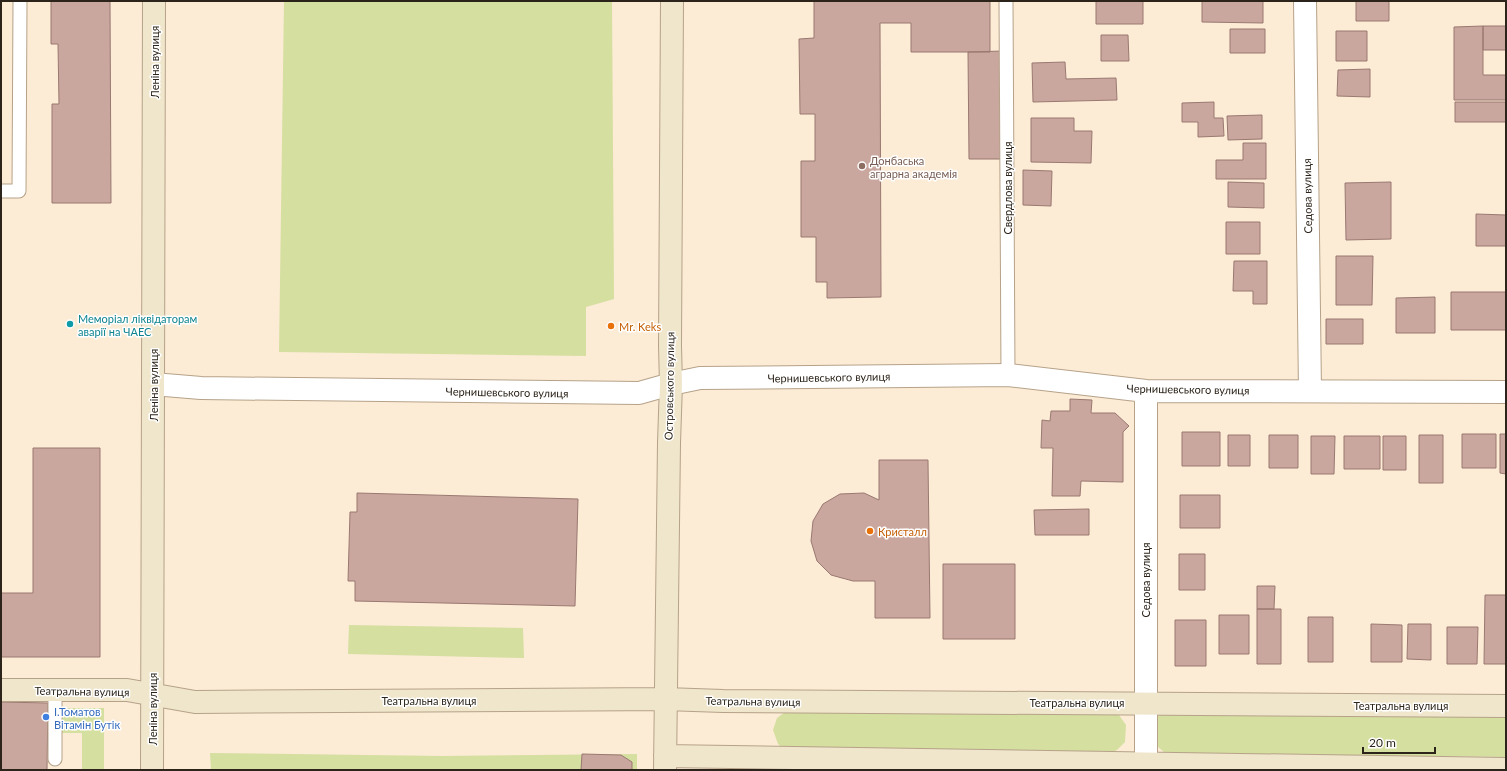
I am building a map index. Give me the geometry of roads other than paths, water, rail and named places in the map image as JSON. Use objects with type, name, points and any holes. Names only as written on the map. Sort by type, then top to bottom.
[{"type":"street","name":"Леніна вулиця","points":[[152,770],[154,1]]},
{"type":"street","name":"Островського вулиця","points":[[665,763],[668,451],[671,384],[672,1]]},
{"type":"street","name":"Седова вулиця","points":[[1304,1],[1310,391]]},
{"type":"street","name":"Чернишевського вулиця","points":[[153,384],[201,388],[639,393],[700,378],[1008,375],[1146,391],[1506,392]]},
{"type":"street","name":"Седова вулиця","points":[[1146,391],[1146,767]]},
{"type":"street","name":"Театральна вулиця","points":[[1,690],[127,690],[153,696],[195,702],[665,699],[731,701],[1506,706]]},
{"type":"street","points":[[665,763],[1506,769]]},
{"type":"lane","points":[[1,191],[19,191],[20,1]]},
{"type":"lane","name":"Свердлова вулиця","points":[[1006,1],[1008,375]]},
{"type":"lane","points":[[55,690],[55,759]]},
{"type":"place","name":"Донбаська аграрна академія","points":[[862,166]]},
{"type":"place","name":"Меморіал ліквідаторам аварії на ЧАЕС","points":[[70,324]]},
{"type":"place","name":"Mr. Keks","points":[[611,326]]},
{"type":"place","name":"Кристалл","points":[[870,531]]},
{"type":"place","name":"І.Томатов Вітамін Бутік","points":[[46,717]]}]
